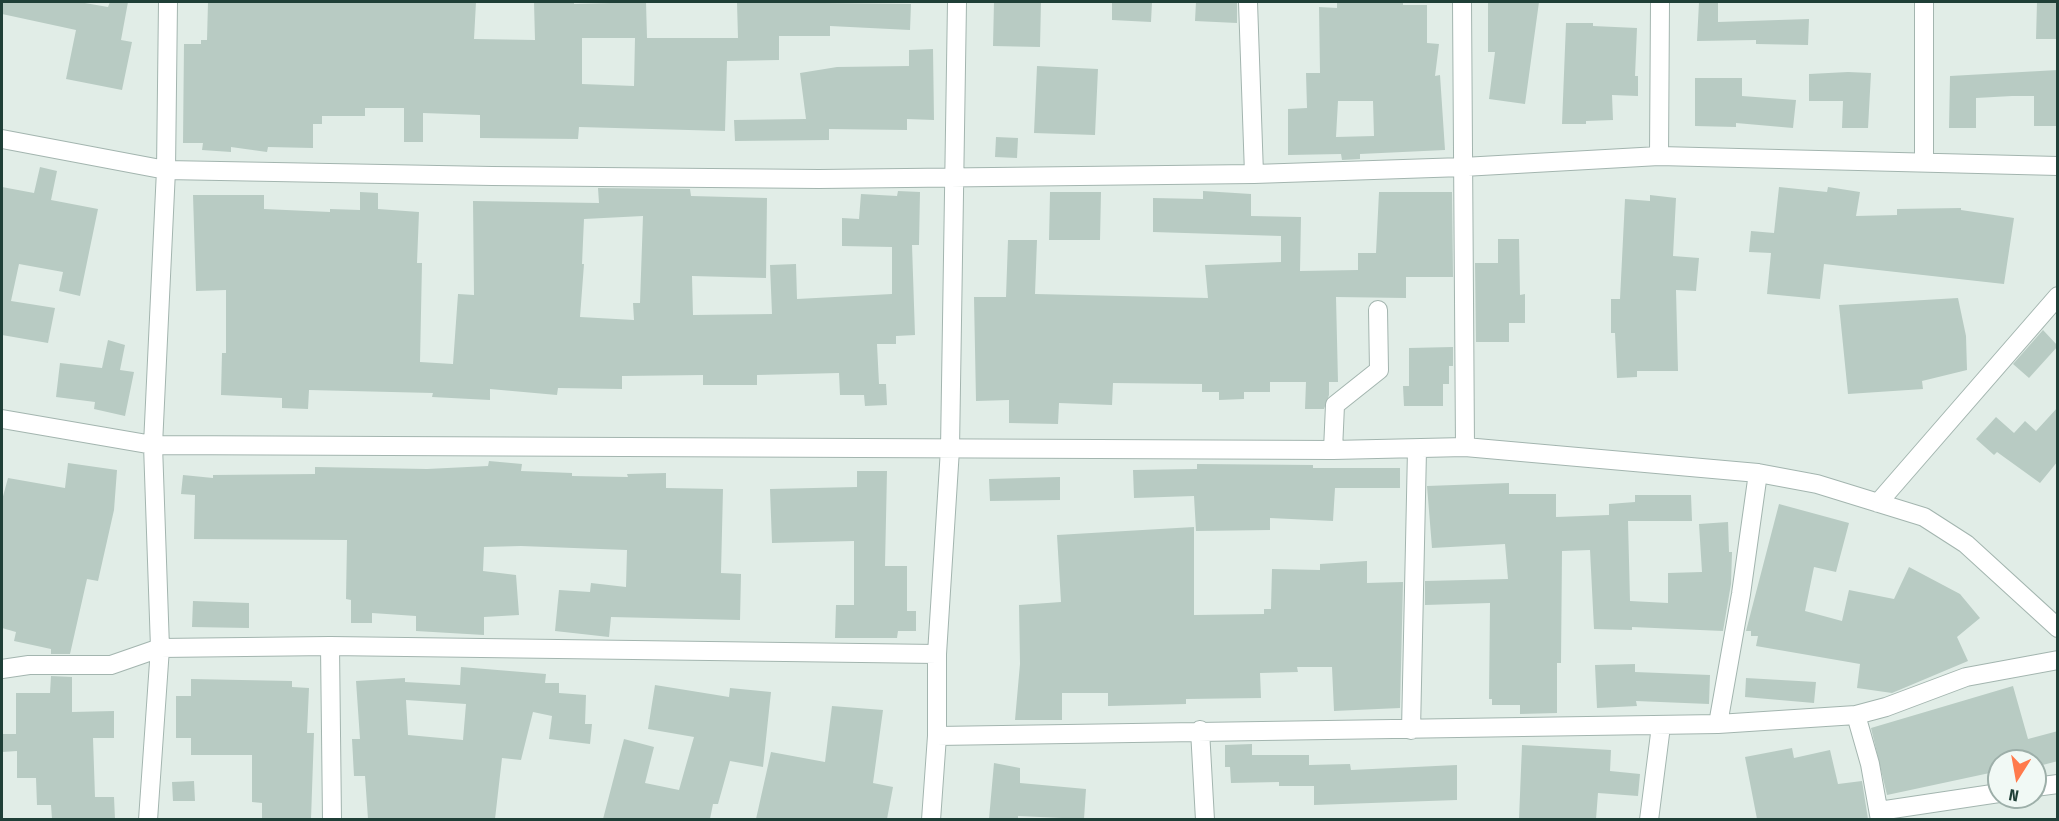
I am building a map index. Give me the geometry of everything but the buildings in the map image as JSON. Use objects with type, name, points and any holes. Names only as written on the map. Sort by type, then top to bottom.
[{"type":"street","points":[[148,819],[160,648],[153,445],[166,170],[168,2]]},
{"type":"street","points":[[931,819],[937,736],[937,654],[950,449],[957,2]]},
{"type":"street","points":[[1248,2],[1254,174]]},
{"type":"street","points":[[1462,2],[1465,447]]},
{"type":"street","points":[[1659,156],[1660,2]]},
{"type":"street","points":[[1924,2],[1924,162]]},
{"type":"street","points":[[2,139],[166,170],[588,177],[819,179],[1254,174],[1463,167],[1659,156],[2058,166]]},
{"type":"street","points":[[1878,503],[2058,296]]},
{"type":"street","points":[[1333,450],[1335,405],[1379,370],[1378,310]]},
{"type":"street","points":[[2,419],[153,445],[1333,450],[1417,450],[1465,447],[1758,473],[1817,484],[1924,517],[1966,544],[2058,628]]},
{"type":"street","points":[[1411,730],[1417,450]]},
{"type":"street","points":[[1718,724],[1741,594],[1758,473]]},
{"type":"street","points":[[2,669],[29,665],[111,665],[160,648],[330,646],[937,654]]},
{"type":"street","points":[[330,646],[332,819]]},
{"type":"street","points":[[937,736],[1200,730],[1411,730],[1661,726],[1856,715],[1886,707],[1966,677],[2058,660]]},
{"type":"street","points":[[1856,715],[1870,764],[1880,815],[1987,795]]},
{"type":"street","points":[[1649,819],[1661,726]]},
{"type":"street","points":[[1200,730],[1205,819]]}]
